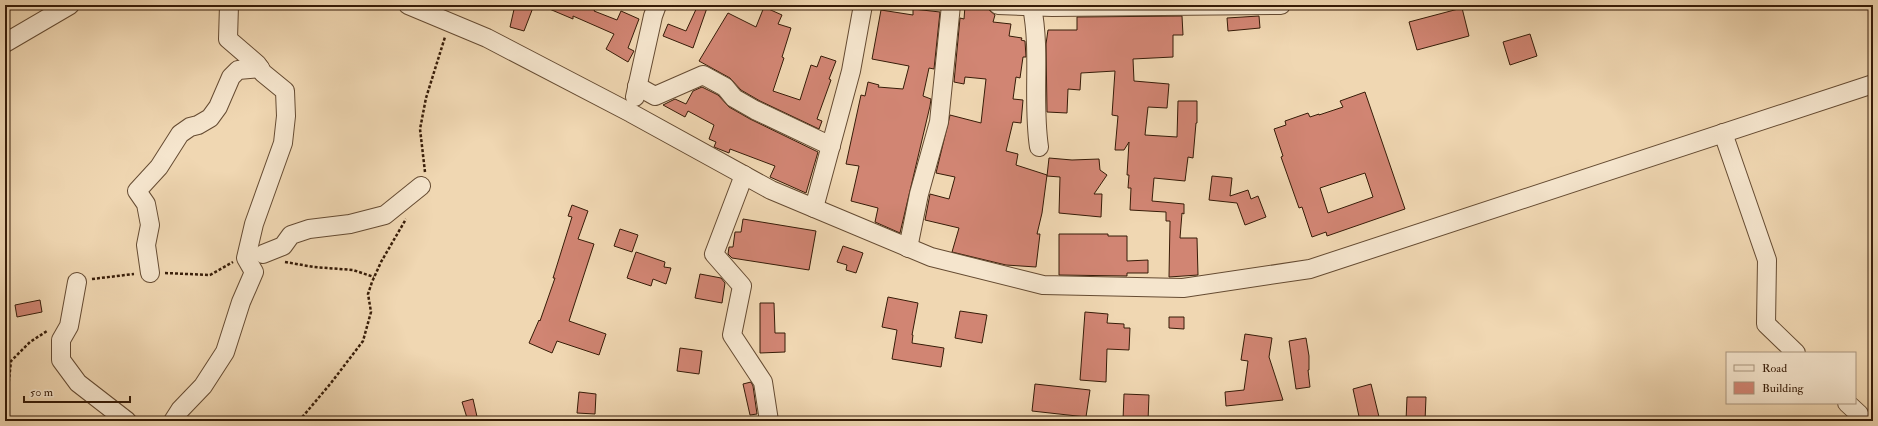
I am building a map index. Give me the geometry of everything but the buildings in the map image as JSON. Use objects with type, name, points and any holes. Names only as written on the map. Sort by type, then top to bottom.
[{"type":"street","points":[[5,44],[70,5]]},
{"type":"street","points":[[174,421],[180,410],[202,386],[225,352],[241,302],[254,272],[254,224],[283,143],[286,116],[285,91],[263,73],[258,64],[228,39],[229,5]]},
{"type":"street","points":[[408,5],[487,38],[631,113],[771,190],[931,257],[1042,285],[1183,288],[1310,269],[1873,84]]},
{"type":"street","points":[[449,5],[451,23]]},
{"type":"street","points":[[631,113],[653,16],[657,5]]},
{"type":"street","points":[[814,208],[851,71],[863,5]]},
{"type":"street","points":[[908,248],[919,194],[939,122],[951,5]]},
{"type":"street","points":[[998,5],[1032,7],[1281,5]]},
{"type":"street","points":[[1032,7],[1037,29],[1035,123],[1039,147]]},
{"type":"street","points":[[150,273],[146,245],[150,225],[146,204],[137,191],[159,167],[180,134],[190,127],[198,125],[210,118],[218,107],[231,77],[238,70],[260,68]]},
{"type":"street","points":[[637,86],[655,96],[703,75],[725,88],[734,98],[755,110],[831,146]]},
{"type":"street","points":[[1723,133],[1767,260],[1766,324],[1795,352]]},
{"type":"street","points":[[744,175],[714,254],[742,286],[732,335],[763,382],[769,421]]},
{"type":"street","points":[[254,256],[283,246],[291,234],[309,229],[350,224],[385,215],[421,186]]},
{"type":"street","points":[[77,282],[69,326],[61,340],[61,360],[78,383],[127,421]]},
{"type":"street","points":[[1849,404],[1859,414],[1862,421]]},
{"type":"path","points":[[77,282],[83,279],[114,278],[150,273],[210,275],[227,264],[254,256],[291,265],[353,270],[374,277]]},
{"type":"path","points":[[5,417],[11,361],[30,342],[48,331],[50,325]]}]
